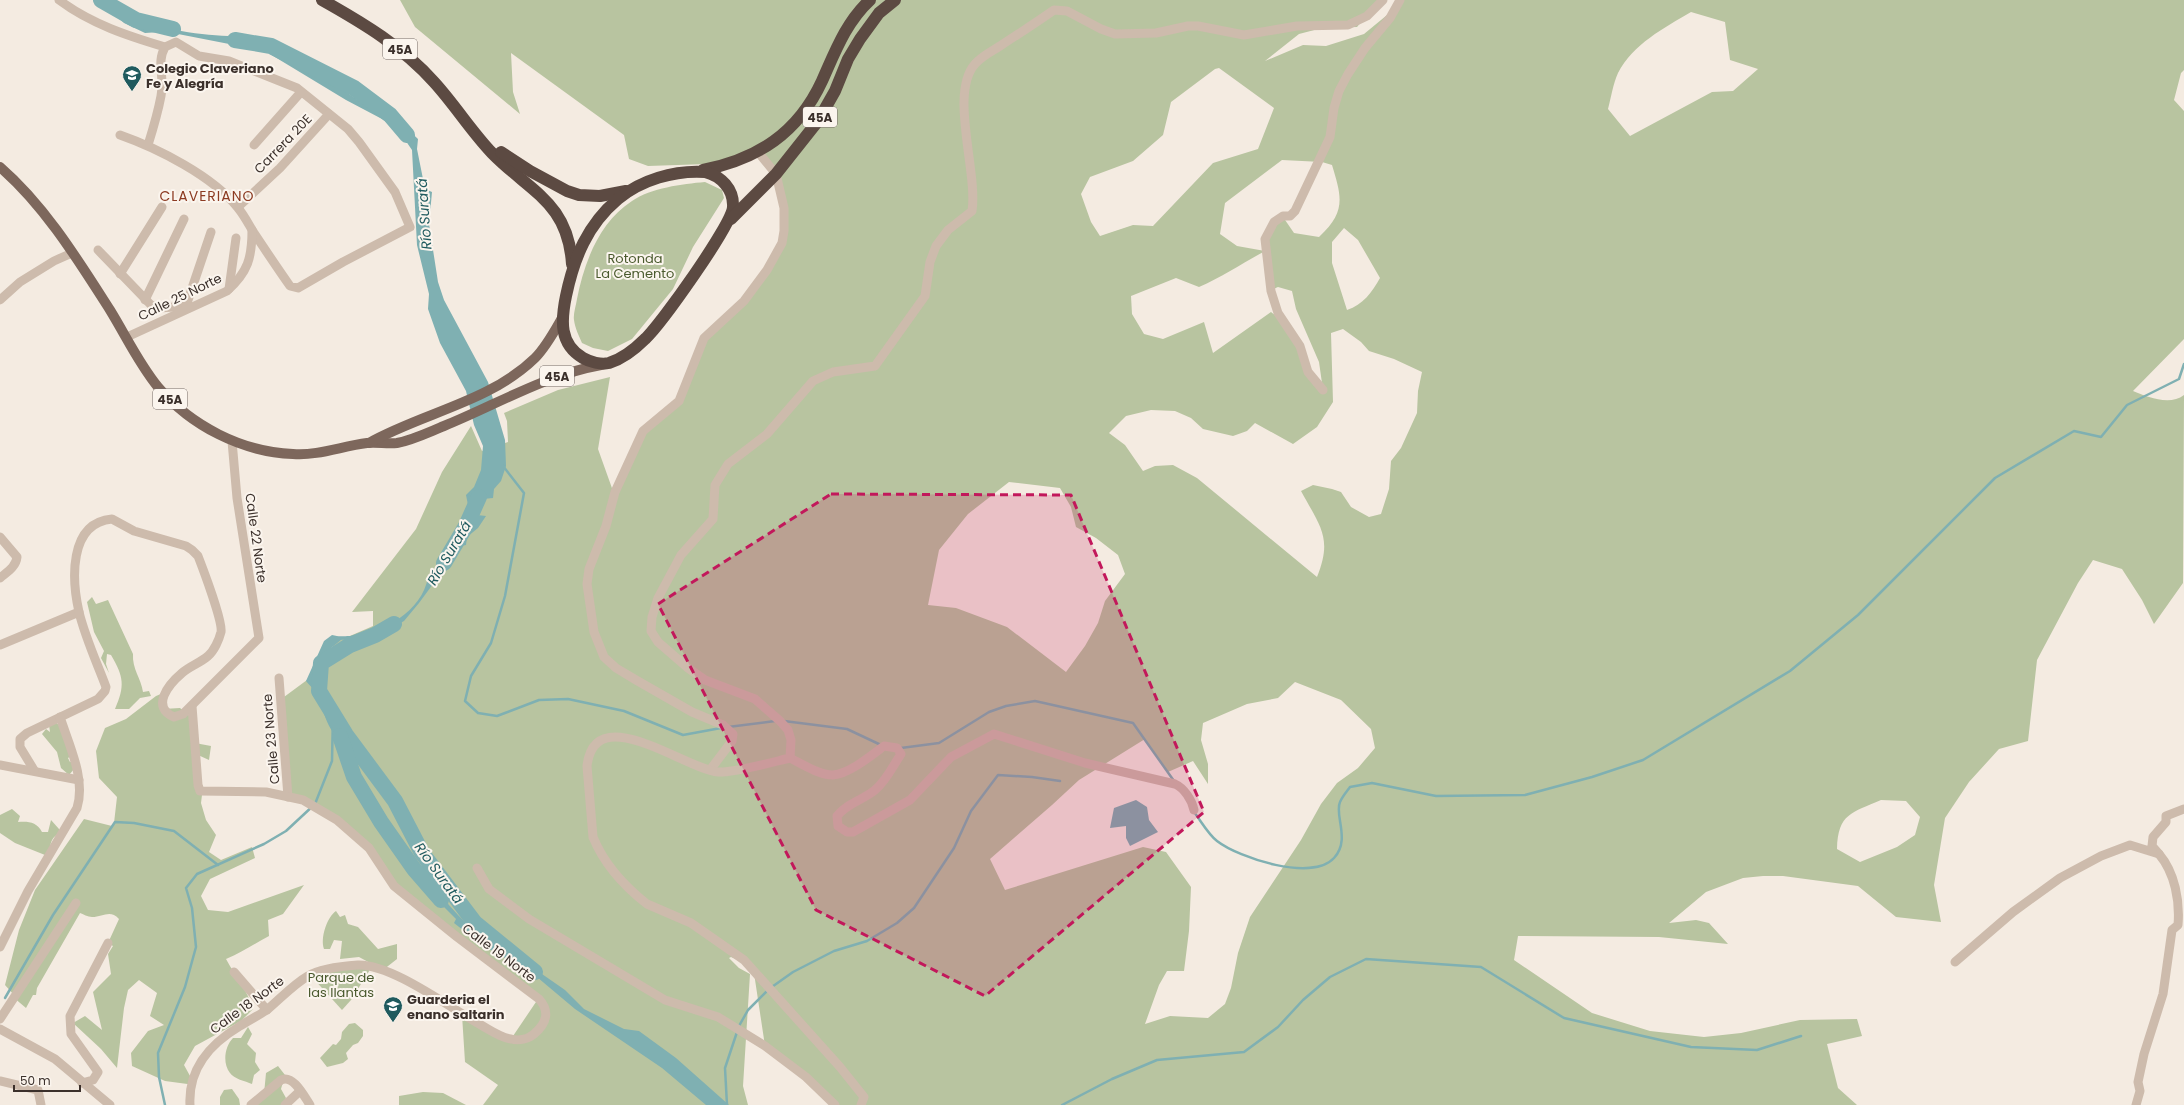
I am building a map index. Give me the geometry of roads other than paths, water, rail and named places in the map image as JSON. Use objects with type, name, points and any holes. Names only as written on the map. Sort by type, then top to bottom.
[{"type":"highway","name":"45A","points":[[322,0],[357,20],[395,45],[433,80],[462,116]]},
{"type":"highway","name":"45A","points":[[870,0],[846,28],[821,82],[805,111],[791,127],[758,152],[718,167],[660,177],[635,188],[618,199],[602,216],[585,240],[572,267],[562,318],[564,335],[573,350],[587,360],[609,363],[628,353],[644,340],[660,322],[728,223],[776,174],[818,121],[835,91],[848,59],[860,39],[879,13],[895,0]]},
{"type":"highway","points":[[462,116],[506,157],[567,191],[579,195],[600,196],[617,194],[635,188]]},
{"type":"highway","points":[[462,116],[472,131],[492,153],[547,200],[560,217],[571,248],[572,267]]},
{"type":"highway","name":"45A","points":[[693,172],[705,172],[716,176],[729,189],[733,206],[728,223]]},
{"type":"main road","name":"45A","points":[[0,167],[23,187],[37,203],[72,253],[127,337],[140,362],[158,387],[180,409],[205,427],[232,441],[271,452],[308,455],[369,443],[398,443],[466,417],[548,379],[569,372],[609,363]]},
{"type":"main road","name":"45A","points":[[369,443],[386,433],[462,402],[497,385],[517,373],[535,358],[550,339],[562,318]]},
{"type":"street","points":[[59,0],[72,10],[120,33],[165,47]]},
{"type":"street","points":[[790,758],[791,740],[788,730],[780,720],[755,699],[705,680],[688,668],[658,642],[651,631],[652,617],[658,598],[681,555],[713,519],[714,485],[725,467],[767,434],[813,381],[833,372],[875,366],[923,300],[930,262],[936,246],[948,230],[972,211],[974,193],[964,110],[965,84],[974,65],[984,55],[1054,10],[1067,10],[1101,29],[1115,34],[1156,33],[1188,26],[1198,26],[1244,35],[1297,26],[1348,25],[1367,16],[1383,0]]},
{"type":"street","points":[[1323,390],[1308,372],[1300,346],[1278,313],[1271,290],[1265,239],[1274,222],[1283,216],[1290,216],[1295,211],[1330,138],[1334,108],[1348,74],[1365,48],[1390,18],[1400,0]]},
{"type":"street","points":[[120,135],[148,145],[198,174],[221,191],[238,207],[290,286],[295,289],[410,227],[395,192],[348,129],[301,92],[244,66],[229,61],[199,56],[176,42],[165,47],[159,59],[163,78],[162,95],[148,145]]},
{"type":"street","points":[[254,145],[301,92]]},
{"type":"street","name":"Carrera 20E","points":[[238,207],[280,168],[329,114]]},
{"type":"street","points":[[710,770],[732,741],[733,734],[726,727],[677,704],[616,668],[604,657],[594,632],[587,584],[589,569],[606,526],[615,492],[643,431],[679,401],[704,338],[744,301],[767,270],[782,243],[784,231],[784,208],[776,174],[758,152]]},
{"type":"street","points":[[120,274],[162,207]]},
{"type":"street","points":[[145,300],[184,219]]},
{"type":"street","name":"Calle 25 Norte","points":[[127,337],[229,289],[237,282],[250,260],[252,230]]},
{"type":"street","points":[[186,306],[211,232]]},
{"type":"street","points":[[229,289],[236,238]]},
{"type":"street","points":[[98,250],[145,300],[158,308],[186,306],[207,300]]},
{"type":"street","points":[[0,300],[20,282],[54,261],[72,253]]},
{"type":"street","name":"Calle 22 Norte","points":[[192,706],[259,638],[237,498],[232,441]]},
{"type":"street","points":[[34,770],[20,746],[20,739],[27,733],[60,716],[98,699],[106,691],[106,687],[79,612],[76,577],[77,552],[84,534],[97,522],[112,519],[134,531],[192,550],[198,556],[221,631],[217,644],[209,656],[182,672],[166,691],[161,701],[162,709],[174,717],[183,714],[192,706]]},
{"type":"street","points":[[0,537],[17,557],[17,560],[12,568],[0,578]]},
{"type":"street","points":[[0,645],[79,612]]},
{"type":"street","name":"Calle 23 Norte","points":[[279,678],[288,797]]},
{"type":"street","name":"Calle 19 Norte","points":[[192,706],[198,785],[200,791],[203,793],[253,791],[303,800],[338,820],[369,848],[394,886],[457,937],[539,999]]},
{"type":"street","points":[[0,946],[28,891],[77,808],[81,794],[79,780],[60,716]]},
{"type":"street","points":[[871,1105],[863,1101],[840,1067],[755,970],[744,960],[698,927],[647,904],[620,879],[603,858],[593,837],[587,766],[588,755],[602,739],[616,736],[627,738],[710,770],[720,772],[790,758],[833,775],[860,763],[884,746],[897,748],[901,754],[884,782],[864,798],[850,805],[837,816],[838,826],[847,832],[853,832],[860,826],[882,817],[910,800],[951,757],[994,734],[1085,763],[1177,785],[1192,803],[1194,810]]},
{"type":"street","points":[[0,765],[34,770],[79,780]]},
{"type":"street","points":[[2136,1105],[2144,1054],[2163,994],[2172,930],[2178,925],[2176,891],[2166,863],[2152,846],[2153,837],[2166,822],[2166,816],[2184,809]]},
{"type":"street","points":[[1956,962],[2034,895],[2066,874],[2101,856],[2130,845],[2159,854]]},
{"type":"street","points":[[477,868],[489,889],[529,919],[665,1000],[718,1017],[765,1046],[806,1077],[835,1105]]},
{"type":"street","points":[[0,1019],[76,903]]},
{"type":"street","points":[[82,1083],[93,1080],[98,1072],[71,1034],[70,1016],[108,943]]},
{"type":"street","name":"Calle 18 Norte","points":[[190,1105],[192,1080],[201,1059],[208,1051],[234,1030],[267,1010],[308,976],[343,967],[359,965],[374,966],[425,991],[493,1032],[511,1039],[525,1039],[539,1030],[547,1014],[545,1006],[539,999]]},
{"type":"street","points":[[234,972],[267,1010]]},
{"type":"street","points":[[0,1029],[55,1059],[110,1105]]},
{"type":"street","points":[[251,1105],[283,1078],[291,1080],[310,1105]]},
{"type":"street","points":[[0,1080],[38,1090],[41,1105]]},
{"type":"street","points":[[286,1105],[300,1091]]},
{"type":"water","points":[[97,0],[108,2],[126,17],[142,23],[199,34],[240,36],[336,85],[368,107],[400,122],[418,139],[417,149],[425,189],[432,192],[429,224],[438,282],[444,300],[488,382],[505,440],[506,466],[501,481],[494,489],[493,498],[483,499],[477,515],[486,516],[478,528],[467,537],[466,545],[461,546],[404,621],[385,632],[372,636],[341,640],[331,648],[316,670],[316,681],[330,720],[337,730],[343,729],[351,737],[353,748],[383,789],[426,865],[440,895],[458,915],[474,931],[529,965],[565,990],[584,1009],[624,1029],[639,1031],[676,1058],[729,1105],[706,1105],[662,1068],[575,1009],[531,972],[482,945],[454,923],[456,919],[427,890],[428,879],[380,787],[346,744],[335,735],[327,722],[316,693],[306,681],[324,641],[332,635],[350,636],[363,634],[388,625],[409,610],[418,601],[428,577],[436,574],[452,545],[461,542],[462,534],[471,520],[466,495],[474,487],[481,470],[483,446],[474,425],[466,391],[440,343],[428,309],[429,294],[417,245],[412,150],[399,131],[382,119],[346,100],[265,51],[178,34],[160,32],[145,33],[124,23]]},
{"type":"water","points":[[1136,800],[1147,807],[1149,820],[1158,832],[1130,846],[1126,838],[1126,826],[1110,828],[1114,808]]},
{"type":"waterway","name":"Río Suratá","points":[[101,0],[136,20],[173,29]]},
{"type":"waterway","name":"Río Suratá","points":[[235,40],[271,46],[354,88],[390,115],[407,135]]},
{"type":"waterway","points":[[1194,812],[1214,838],[1227,848],[1276,865],[1293,868],[1310,868],[1324,865],[1334,858],[1339,851],[1342,836],[1339,807],[1341,800],[1350,787],[1372,783],[1436,796],[1525,795],[1592,777],[1643,760],[1790,671],[1858,615],[1995,478],[2074,431],[2101,437],[2127,405],[2179,379],[2184,364]]},
{"type":"waterway","points":[[503,466],[524,493],[505,596],[491,643],[471,676],[465,701],[478,713],[497,716],[539,700],[568,699],[624,711],[683,735],[721,728]]},
{"type":"waterway","name":"Río Suratá","points":[[444,563],[466,526],[479,497]]},
{"type":"waterway","name":"Río Suratá","points":[[394,624],[375,635],[350,645],[321,663],[319,691],[346,735],[395,801],[422,853],[475,923],[535,972]]},
{"type":"waterway","points":[[901,748],[939,743],[989,712],[1006,706],[1035,701],[1133,723],[1174,781]]},
{"type":"waterway","points":[[165,1105],[159,1077],[158,1053],[185,987],[196,947],[192,908],[186,888],[197,874],[264,844],[286,831],[315,804],[332,761],[333,713]]},
{"type":"waterway","points":[[728,727],[775,721]]},
{"type":"waterway","points":[[784,721],[847,729],[881,745]]},
{"type":"waterway","points":[[340,736],[354,777],[381,822],[414,869],[441,900]]},
{"type":"waterway","points":[[727,1105],[725,1068],[739,1026],[748,1010],[769,989],[793,972],[834,951],[867,941],[897,923],[914,908],[954,848],[971,811],[998,775],[1032,777],[1060,781]]},
{"type":"waterway","points":[[5,998],[53,915],[115,822],[134,823],[174,831],[218,865]]},
{"type":"waterway","points":[[1062,1105],[1112,1079],[1157,1060],[1244,1052],[1278,1027],[1303,1000],[1330,977],[1366,959],[1481,967],[1564,1018],[1691,1047],[1757,1050],[1801,1036]]},
{"type":"place","name":"Colegio Claveriano Fe y Alegría","points":[[132,92]]},
{"type":"place","name":"Guarderia el enano saltarin","points":[[393,1023]]},
{"type":"district","name":"CLAVERIANO","points":[[207,196]]},
{"type":"park label","name":"Rotonda La Cemento","points":[[635,266]]},
{"type":"park label","name":"Parque de las llantas","points":[[341,984]]}]
